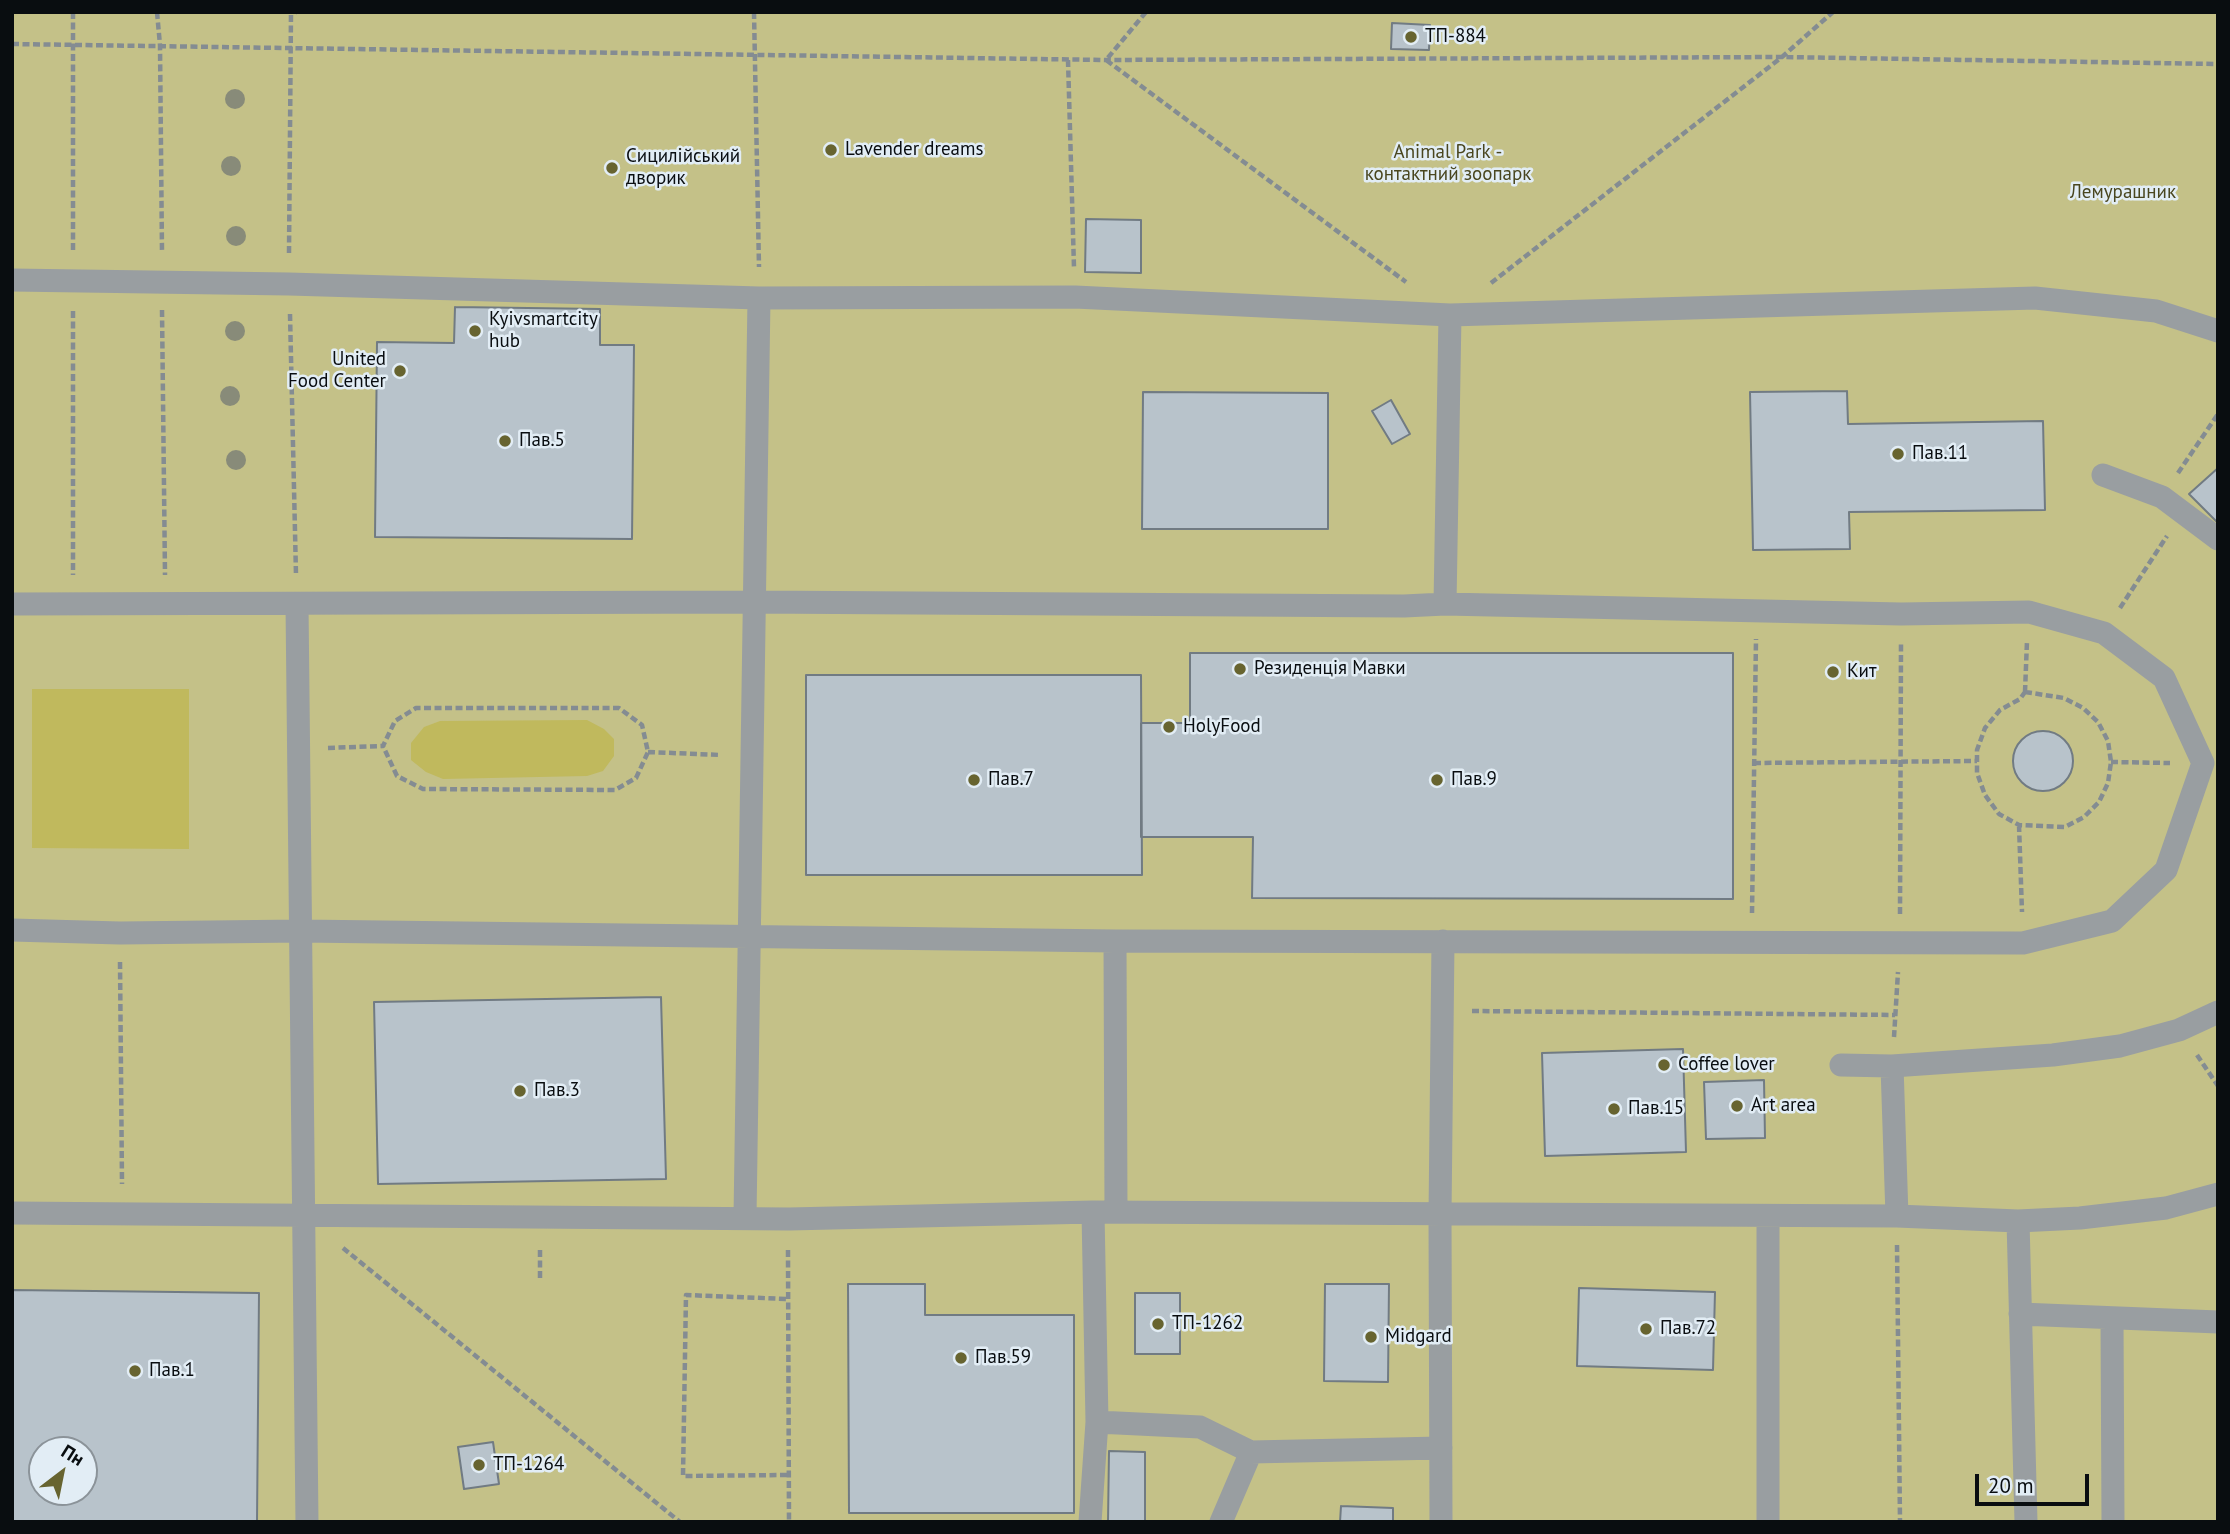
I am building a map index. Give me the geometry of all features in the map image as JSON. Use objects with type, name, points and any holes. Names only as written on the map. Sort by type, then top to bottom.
[{"type":"lane","points":[[12,280],[289,284],[759,298],[1075,297],[1450,315],[2035,298],[2156,311],[2218,331]]},
{"type":"lane","points":[[744,1217],[759,298]]},
{"type":"lane","points":[[1445,604],[1450,315]]},
{"type":"lane","points":[[2103,475],[2162,497],[2218,539]]},
{"type":"lane","points":[[12,604],[1445,604],[1901,614],[2029,612],[2104,633],[2164,678],[2210,763],[2166,870],[2112,921],[2023,943],[1115,941],[12,930]]},
{"type":"lane","points":[[297,604],[307,1522]]},
{"type":"lane","points":[[1090,1522],[1097,1422],[1115,941]]},
{"type":"lane","points":[[1441,1522],[1443,941]]},
{"type":"lane","points":[[1841,1065],[1892,1066],[2053,1055],[2120,1046],[2179,1030],[2218,1012]]},
{"type":"lane","points":[[1892,1066],[1897,1216]]},
{"type":"lane","points":[[12,1213],[789,1219],[1105,1212],[1897,1216],[2018,1220],[2080,1218],[2166,1208],[2218,1194]]},
{"type":"lane","points":[[1768,1216],[1768,1522]]},
{"type":"lane","points":[[2018,1220],[2026,1522]]},
{"type":"lane","points":[[2020,1314],[2218,1322]]},
{"type":"lane","points":[[2112,1319],[2113,1522]]},
{"type":"lane","points":[[1097,1422],[1200,1427],[1251,1452],[1441,1448]]},
{"type":"lane","points":[[1221,1522],[1251,1452]]},
{"type":"path","points":[[73,12],[73,604]]},
{"type":"path","points":[[157,12],[160,46],[165,604]]},
{"type":"path","points":[[295,12],[291,47],[289,284],[297,604]]},
{"type":"path","points":[[754,12],[759,298]]},
{"type":"path","points":[[1106,61],[1146,12]]},
{"type":"path","points":[[1106,61],[1450,315],[1782,57],[1833,12]]},
{"type":"path","points":[[12,44],[1106,61],[1782,57],[2218,64]]},
{"type":"path","points":[[1068,60],[1075,297]]},
{"type":"path","points":[[2162,497],[2218,414]]},
{"type":"path","points":[[2104,633],[2183,512]]},
{"type":"path","points":[[1752,942],[1756,611]]},
{"type":"path","points":[[2025,692],[2064,698],[2083,708],[2098,722],[2108,741],[2111,762],[2108,783],[2099,802],[2084,817],[2065,827],[2019,825],[1999,814],[1984,796],[1976,773],[1977,750],[1985,728],[2000,710],[2020,699],[2025,692],[2029,612]]},
{"type":"path","points":[[1892,1066],[1900,943],[1901,614]]},
{"type":"path","points":[[416,708],[619,708],[642,725],[649,752],[636,778],[615,790],[423,789],[397,776],[383,746],[395,721],[416,708]]},
{"type":"path","points":[[299,749],[383,746]]},
{"type":"path","points":[[649,752],[752,756]]},
{"type":"path","points":[[1754,763],[1977,761]]},
{"type":"path","points":[[2111,762],[2210,763]]},
{"type":"path","points":[[2019,825],[2023,943]]},
{"type":"path","points":[[120,933],[123,1214]]},
{"type":"path","points":[[1443,1010],[1895,1016]]},
{"type":"path","points":[[304,1216],[680,1522]]},
{"type":"path","points":[[1897,1216],[1900,1522]]},
{"type":"path","points":[[789,1219],[789,1522]]},
{"type":"path","points":[[787,1299],[686,1295],[683,1476],[787,1475]]},
{"type":"green space","points":[[12,12],[2218,12],[2218,1522],[12,1522]]},
{"type":"shaded area","points":[[32,689],[189,689],[189,849],[32,848]]},
{"type":"shaded area","points":[[587,720],[604,729],[614,739],[614,756],[603,771],[587,776],[443,779],[426,772],[411,760],[411,743],[424,727],[440,721]]},
{"type":"building","name":"ТП-884","points":[[1392,23],[1430,25],[1429,50],[1391,49]]},
{"type":"building","points":[[1086,219],[1141,220],[1141,273],[1085,272]]},
{"type":"building","name":"Пав.5","points":[[455,307],[600,309],[600,345],[634,345],[632,539],[375,537],[377,342],[454,343]]},
{"type":"building","name":"Пав.11","points":[[1847,391],[1848,424],[2043,421],[2045,510],[1849,512],[1850,549],[1753,550],[1750,392]]},
{"type":"building","points":[[1143,392],[1328,393],[1328,529],[1142,529]]},
{"type":"building","points":[[1391,400],[1410,434],[1392,444],[1372,411]]},
{"type":"building","points":[[2218,468],[2218,523],[2189,494]]},
{"type":"building","name":"Пав.9","points":[[1190,653],[1733,653],[1733,899],[1252,898],[1253,837],[1141,837],[1141,723],[1190,723]]},
{"type":"building","name":"Пав.7","points":[[806,675],[1141,675],[1142,875],[806,875]]},
{"type":"building","points":[[2037,731],[2049,731],[2065,739],[2071,749],[2071,773],[2065,783],[2049,791],[2037,791],[2021,783],[2013,767],[2013,755],[2021,739]]},
{"type":"building","name":"Пав.3","points":[[661,997],[666,1179],[378,1184],[374,1002]]},
{"type":"building","name":"Пав.15","points":[[1683,1049],[1686,1152],[1545,1156],[1542,1053]]},
{"type":"building","points":[[1764,1080],[1765,1138],[1706,1139],[1704,1082]]},
{"type":"building","name":"Пав.59","points":[[848,1284],[925,1284],[925,1315],[1074,1315],[1074,1513],[849,1513]]},
{"type":"building","points":[[1325,1284],[1389,1284],[1388,1382],[1324,1381]]},
{"type":"building","name":"Пав.72","points":[[1579,1288],[1715,1292],[1713,1370],[1577,1366]]},
{"type":"building","name":"Пав.1","points":[[12,1290],[259,1293],[257,1522],[12,1522]]},
{"type":"building","name":"ТП-1262","points":[[1135,1293],[1180,1293],[1180,1354],[1135,1354]]},
{"type":"building","name":"ТП-1264","points":[[493,1442],[499,1484],[464,1489],[458,1447]]},
{"type":"building","points":[[1109,1451],[1145,1452],[1145,1522],[1108,1522]]},
{"type":"building","points":[[1341,1506],[1393,1508],[1393,1522],[1340,1522]]},
{"type":"place","name":"ТП-884","points":[[1411,37]]},
{"type":"place","name":"Lavender dreams","points":[[831,150]]},
{"type":"place","name":"Сицилійський дворик","points":[[612,168]]},
{"type":"place","name":"Kyivsmartcity hub","points":[[475,331]]},
{"type":"place","name":"United Food Center","points":[[400,371]]},
{"type":"place","name":"Пав.5","points":[[505,441]]},
{"type":"place","name":"Пав.11","points":[[1898,454]]},
{"type":"place","name":"Резиденція Мавки","points":[[1240,669]]},
{"type":"place","name":"Кит","points":[[1833,672]]},
{"type":"place","name":"HolyFood","points":[[1169,727]]},
{"type":"place","name":"Пав.7","points":[[974,780]]},
{"type":"place","name":"Пав.9","points":[[1437,780]]},
{"type":"place","name":"Coffee lover","points":[[1664,1065]]},
{"type":"place","name":"Пав.3","points":[[520,1091]]},
{"type":"place","name":"Art area","points":[[1737,1106]]},
{"type":"place","name":"Пав.15","points":[[1614,1109]]},
{"type":"place","name":"ТП-1262","points":[[1158,1324]]},
{"type":"place","name":"Пав.72","points":[[1646,1329]]},
{"type":"place","name":"Midgard","points":[[1371,1337]]},
{"type":"place","name":"Пав.59","points":[[961,1358]]},
{"type":"place","name":"Пав.1","points":[[135,1371]]},
{"type":"place","name":"ТП-1264","points":[[479,1465]]},
{"type":"park label","name":"Animal Park - контактний зоопарк","points":[[1448,164]]},
{"type":"park label","name":"Лемурашник","points":[[2123,193]]}]
